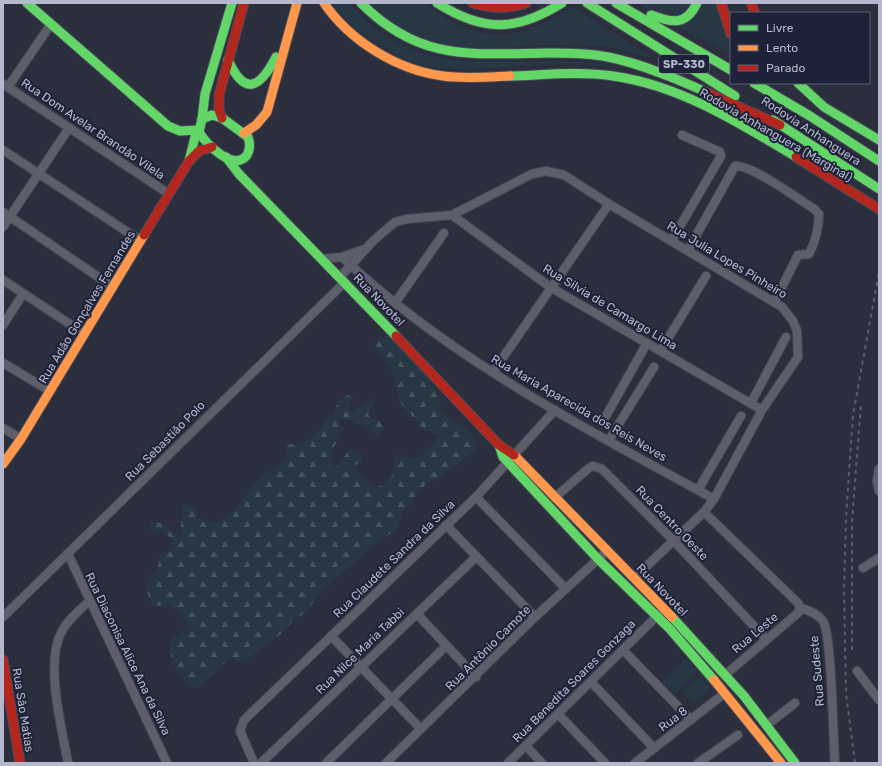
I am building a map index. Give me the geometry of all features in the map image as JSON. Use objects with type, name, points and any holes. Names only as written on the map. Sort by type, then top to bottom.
[{"type":"main road","points":[[27,3],[168,126],[180,131],[199,131]]},
{"type":"main road","points":[[202,120],[207,88],[232,3]]},
{"type":"main road","points":[[222,118],[219,110],[219,95],[244,3]]},
{"type":"main road","points":[[244,133],[256,125],[267,112],[296,3]]},
{"type":"main road","name":"Rodovia Anhanguera (Marginal)","points":[[324,3],[337,20],[369,47],[402,65],[427,73],[460,78],[561,74],[604,75],[648,84],[695,101],[770,142],[877,208]]},
{"type":"main road","points":[[361,3],[380,22],[401,36],[428,46],[452,52],[567,53],[614,58],[673,77],[780,125]]},
{"type":"main road","points":[[437,3],[469,21],[498,27],[540,17],[562,3]]},
{"type":"main road","points":[[473,3],[489,7],[504,8],[519,6],[526,3]]},
{"type":"main road","name":"Rodovia Anhanguera","points":[[587,3],[879,189]]},
{"type":"main road","name":"SP-330","points":[[616,3],[730,69]]},
{"type":"main road","points":[[620,3],[670,22],[689,17],[693,13],[697,3]]},
{"type":"main road","points":[[721,3],[730,31]]},
{"type":"main road","points":[[228,60],[238,80],[252,85],[263,79],[271,68],[286,39]]},
{"type":"main road","name":"Rodovia Anhanguera","points":[[756,84],[810,116],[877,160]]},
{"type":"main road","points":[[769,84],[810,116]]},
{"type":"main road","points":[[799,84],[824,107],[878,140]]},
{"type":"main road","points":[[202,120],[212,115],[222,118],[244,133],[250,142],[250,149],[239,174]]},
{"type":"main road","name":"Rua Adão Gonçalves Fernandes","points":[[189,161],[195,137],[199,131],[202,120]]},
{"type":"main road","name":"Rua Novotel","points":[[199,131],[205,142],[226,158],[239,174],[323,259],[499,445],[511,450],[554,498],[634,578],[781,763]]},
{"type":"main road","name":"Rua Adão Gonçalves Fernandes","points":[[3,464],[21,439],[189,161],[199,151],[212,147]]},
{"type":"main road","points":[[226,158],[239,160],[247,156]]},
{"type":"main road","name":"Rua Novotel","points":[[499,445],[503,457],[598,559],[661,613],[725,675],[767,725],[796,763]]},
{"type":"main road","name":"Rua São Matias","points":[[3,660],[7,706],[20,763]]},
{"type":"main road","points":[[725,675],[725,693],[743,697]]},
{"type":"street","points":[[5,86],[51,24]]},
{"type":"street","name":"Rua Dom Avelar Brandão Vilela","points":[[5,86],[169,194]]},
{"type":"street","points":[[3,227],[6,215],[39,175],[69,128]]},
{"type":"street","points":[[672,240],[722,156],[720,152],[682,135]]},
{"type":"street","points":[[3,150],[141,241]]},
{"type":"street","points":[[688,250],[735,166],[739,165],[757,172],[814,209],[819,214],[819,223],[812,248],[808,254],[798,255],[775,301]]},
{"type":"street","name":"Rua Julia Lopes Pinheiro","points":[[342,279],[366,249],[395,222],[407,219],[452,215],[532,174],[546,172],[564,175],[609,204],[775,301],[782,307],[793,321],[797,331],[798,357],[762,410],[714,499],[704,512],[634,578]]},
{"type":"street","points":[[493,372],[550,287],[609,204]]},
{"type":"street","points":[[6,215],[113,287]]},
{"type":"street","name":"Rua Silvia de Camargo Lima","points":[[452,215],[550,287],[661,350],[762,410]]},
{"type":"street","points":[[395,303],[444,233]]},
{"type":"street","name":"Rua Julia Lopes Pinheiro","points":[[323,259],[342,257],[366,249]]},
{"type":"street","name":"Rua Maria Aparecida dos Reis Neves","points":[[342,257],[395,303],[493,372],[555,410],[714,499]]},
{"type":"street","points":[[661,350],[706,276]]},
{"type":"street","name":"Rua Sebastião Polo","points":[[3,617],[68,554],[342,279]]},
{"type":"street","points":[[3,280],[85,334]]},
{"type":"street","points":[[3,326],[23,294]]},
{"type":"street","points":[[751,403],[786,337]]},
{"type":"street","points":[[602,423],[647,343]]},
{"type":"street","points":[[3,362],[50,391]]},
{"type":"street","points":[[608,440],[654,367]]},
{"type":"street","name":"Rua Claudete Sandra da Silva","points":[[254,763],[240,731],[244,720],[476,497],[555,410]]},
{"type":"street","points":[[698,490],[741,416]]},
{"type":"street","points":[[3,428],[21,439]]},
{"type":"street","name":"Rua Centro Oeste","points":[[554,498],[589,468],[598,466],[674,541],[766,639]]},
{"type":"street","points":[[879,469],[877,481],[879,491]]},
{"type":"street","points":[[476,497],[566,589]]},
{"type":"street","name":"Rua Sudeste","points":[[704,512],[798,604],[800,608],[812,611],[824,622],[829,644],[834,763]]},
{"type":"street","points":[[446,525],[535,617]]},
{"type":"street","name":"Rua Antônio Camote","points":[[386,763],[476,677],[535,617],[607,551]]},
{"type":"street","name":"Rua Diaconisa Alice Ana da Silva","points":[[68,554],[167,763]]},
{"type":"street","name":"Rua Nilce Maria Tabbi","points":[[261,763],[476,557]]},
{"type":"street","points":[[863,568],[879,558]]},
{"type":"street","points":[[68,763],[55,685],[54,662],[56,646],[60,633],[68,621],[90,601]]},
{"type":"street","name":"Rua Leste","points":[[725,675],[798,613],[800,608]]},
{"type":"street","name":"Rua Benedita Soares Gonzaga","points":[[508,763],[661,613]]},
{"type":"street","points":[[417,614],[476,677]]},
{"type":"street","points":[[331,636],[421,729]]},
{"type":"street","points":[[326,763],[446,646]]},
{"type":"street","points":[[623,650],[691,720]]},
{"type":"street","points":[[857,671],[879,700]]},
{"type":"street","points":[[591,682],[654,748]]},
{"type":"street","name":"Rua 8","points":[[635,763],[725,693]]},
{"type":"street","points":[[767,725],[795,702]]},
{"type":"street","points":[[558,714],[605,763]]},
{"type":"street","points":[[698,763],[738,735]]},
{"type":"street","points":[[526,746],[542,763]]},
{"type":"green space","points":[[331,3],[350,3],[372,26],[397,43],[422,53],[449,59],[507,62],[573,61],[618,67],[567,64],[464,69],[440,68],[415,63],[397,56],[356,29]]},
{"type":"green space","points":[[368,3],[425,3],[443,17],[461,27],[479,32],[497,34],[515,33],[534,27],[552,19],[571,6],[654,58],[611,47],[546,45],[481,49],[430,42],[395,26]]},
{"type":"green space","points":[[639,3],[694,3],[681,17],[649,10]]},
{"type":"green space","points":[[704,3],[716,3],[730,46],[730,53],[678,27]]},
{"type":"green space","points":[[390,336],[431,382],[445,415],[468,430],[474,438],[475,450],[442,476],[426,484],[402,512],[397,529],[373,546],[332,582],[324,587],[306,613],[296,618],[280,635],[263,646],[245,662],[239,663],[233,657],[197,688],[192,686],[186,682],[176,669],[170,647],[171,641],[174,638],[187,630],[185,618],[170,605],[154,606],[147,588],[150,578],[157,569],[159,555],[169,552],[174,544],[168,536],[162,533],[152,532],[149,524],[162,524],[180,537],[182,510],[186,504],[197,509],[196,517],[205,522],[219,522],[236,509],[263,474],[274,469],[283,462],[287,454],[286,443],[297,445],[310,439],[334,413],[338,401],[348,395],[353,396],[348,409],[351,412],[376,398],[368,415],[372,419],[381,421],[384,428],[381,433],[377,435],[354,421],[338,419],[342,429],[332,452],[331,464],[333,467],[336,467],[348,452],[357,451],[362,455],[362,457],[360,462],[353,466],[354,469],[375,487],[381,486],[387,482],[393,473],[394,457],[418,457],[430,448],[438,437],[435,433],[422,428],[418,421],[404,408],[400,401],[392,372],[378,351],[375,343],[378,339]]},
{"type":"green space","points":[[685,659],[697,671],[674,694],[662,683]]},
{"type":"green space","points":[[699,677],[710,689],[694,703],[683,691]]},
{"type":"railway","points":[[855,763],[846,694],[844,589],[846,518],[853,415],[879,272]]},
{"type":"railway","points":[[852,650],[852,520],[861,404]]},
{"type":"traffic: fast","points":[[27,3],[168,126],[180,131],[199,130]]},
{"type":"traffic: fast","points":[[202,119],[205,94],[232,3]]},
{"type":"traffic: fast","points":[[361,3],[383,22],[404,36],[426,45],[471,53],[563,53],[601,56],[646,67],[706,92]]},
{"type":"traffic: fast","points":[[437,3],[454,13],[469,19],[500,25],[530,19],[545,13],[562,3]]},
{"type":"traffic: fast","points":[[587,3],[735,96]]},
{"type":"traffic: fast","points":[[616,3],[730,69]]},
{"type":"traffic: fast","points":[[651,15],[666,20],[678,21],[688,16],[697,3]]},
{"type":"traffic: fast","points":[[228,60],[240,80],[252,84],[264,76],[276,57]]},
{"type":"traffic: fast","points":[[510,76],[587,74],[613,76],[638,81],[662,88],[708,107],[753,131],[796,157]]},
{"type":"traffic: fast","points":[[756,84],[810,116],[879,161]]},
{"type":"traffic: fast","points":[[799,84],[824,107],[879,140]]},
{"type":"traffic: fast","points":[[212,115],[222,118],[248,137],[249,151],[241,160],[235,161],[228,159],[213,149],[202,137],[199,132],[202,119],[212,115]]},
{"type":"traffic: fast","points":[[773,120],[879,189]]},
{"type":"traffic: fast","points":[[189,161],[195,137],[199,132]]},
{"type":"traffic: fast","points":[[226,157],[239,174],[396,336]]},
{"type":"traffic: fast","points":[[499,445],[503,457],[598,559],[669,628],[714,680]]},
{"type":"traffic: fast","points":[[672,617],[744,696],[795,763]]},
{"type":"traffic: slow","points":[[244,133],[256,125],[267,112],[297,3]]},
{"type":"traffic: slow","points":[[324,3],[347,30],[361,41],[376,52],[409,67],[426,73],[451,77],[476,78],[510,76]]},
{"type":"traffic: slow","points":[[3,464],[21,439],[144,235]]},
{"type":"traffic: slow","points":[[514,455],[672,617]]},
{"type":"traffic: slow","points":[[714,680],[781,763]]},
{"type":"traffic: jam","points":[[222,118],[219,110],[219,95],[244,3]]},
{"type":"traffic: jam","points":[[473,3],[500,8],[526,3]]},
{"type":"traffic: jam","points":[[721,3],[730,31]]},
{"type":"traffic: jam","points":[[751,3],[755,12]]},
{"type":"traffic: jam","points":[[706,92],[780,125]]},
{"type":"traffic: jam","points":[[144,235],[189,161],[199,151],[212,147]]},
{"type":"traffic: jam","points":[[796,157],[879,209]]},
{"type":"traffic: jam","points":[[396,336],[499,445],[514,455]]},
{"type":"traffic: jam","points":[[3,660],[20,763]]}]
